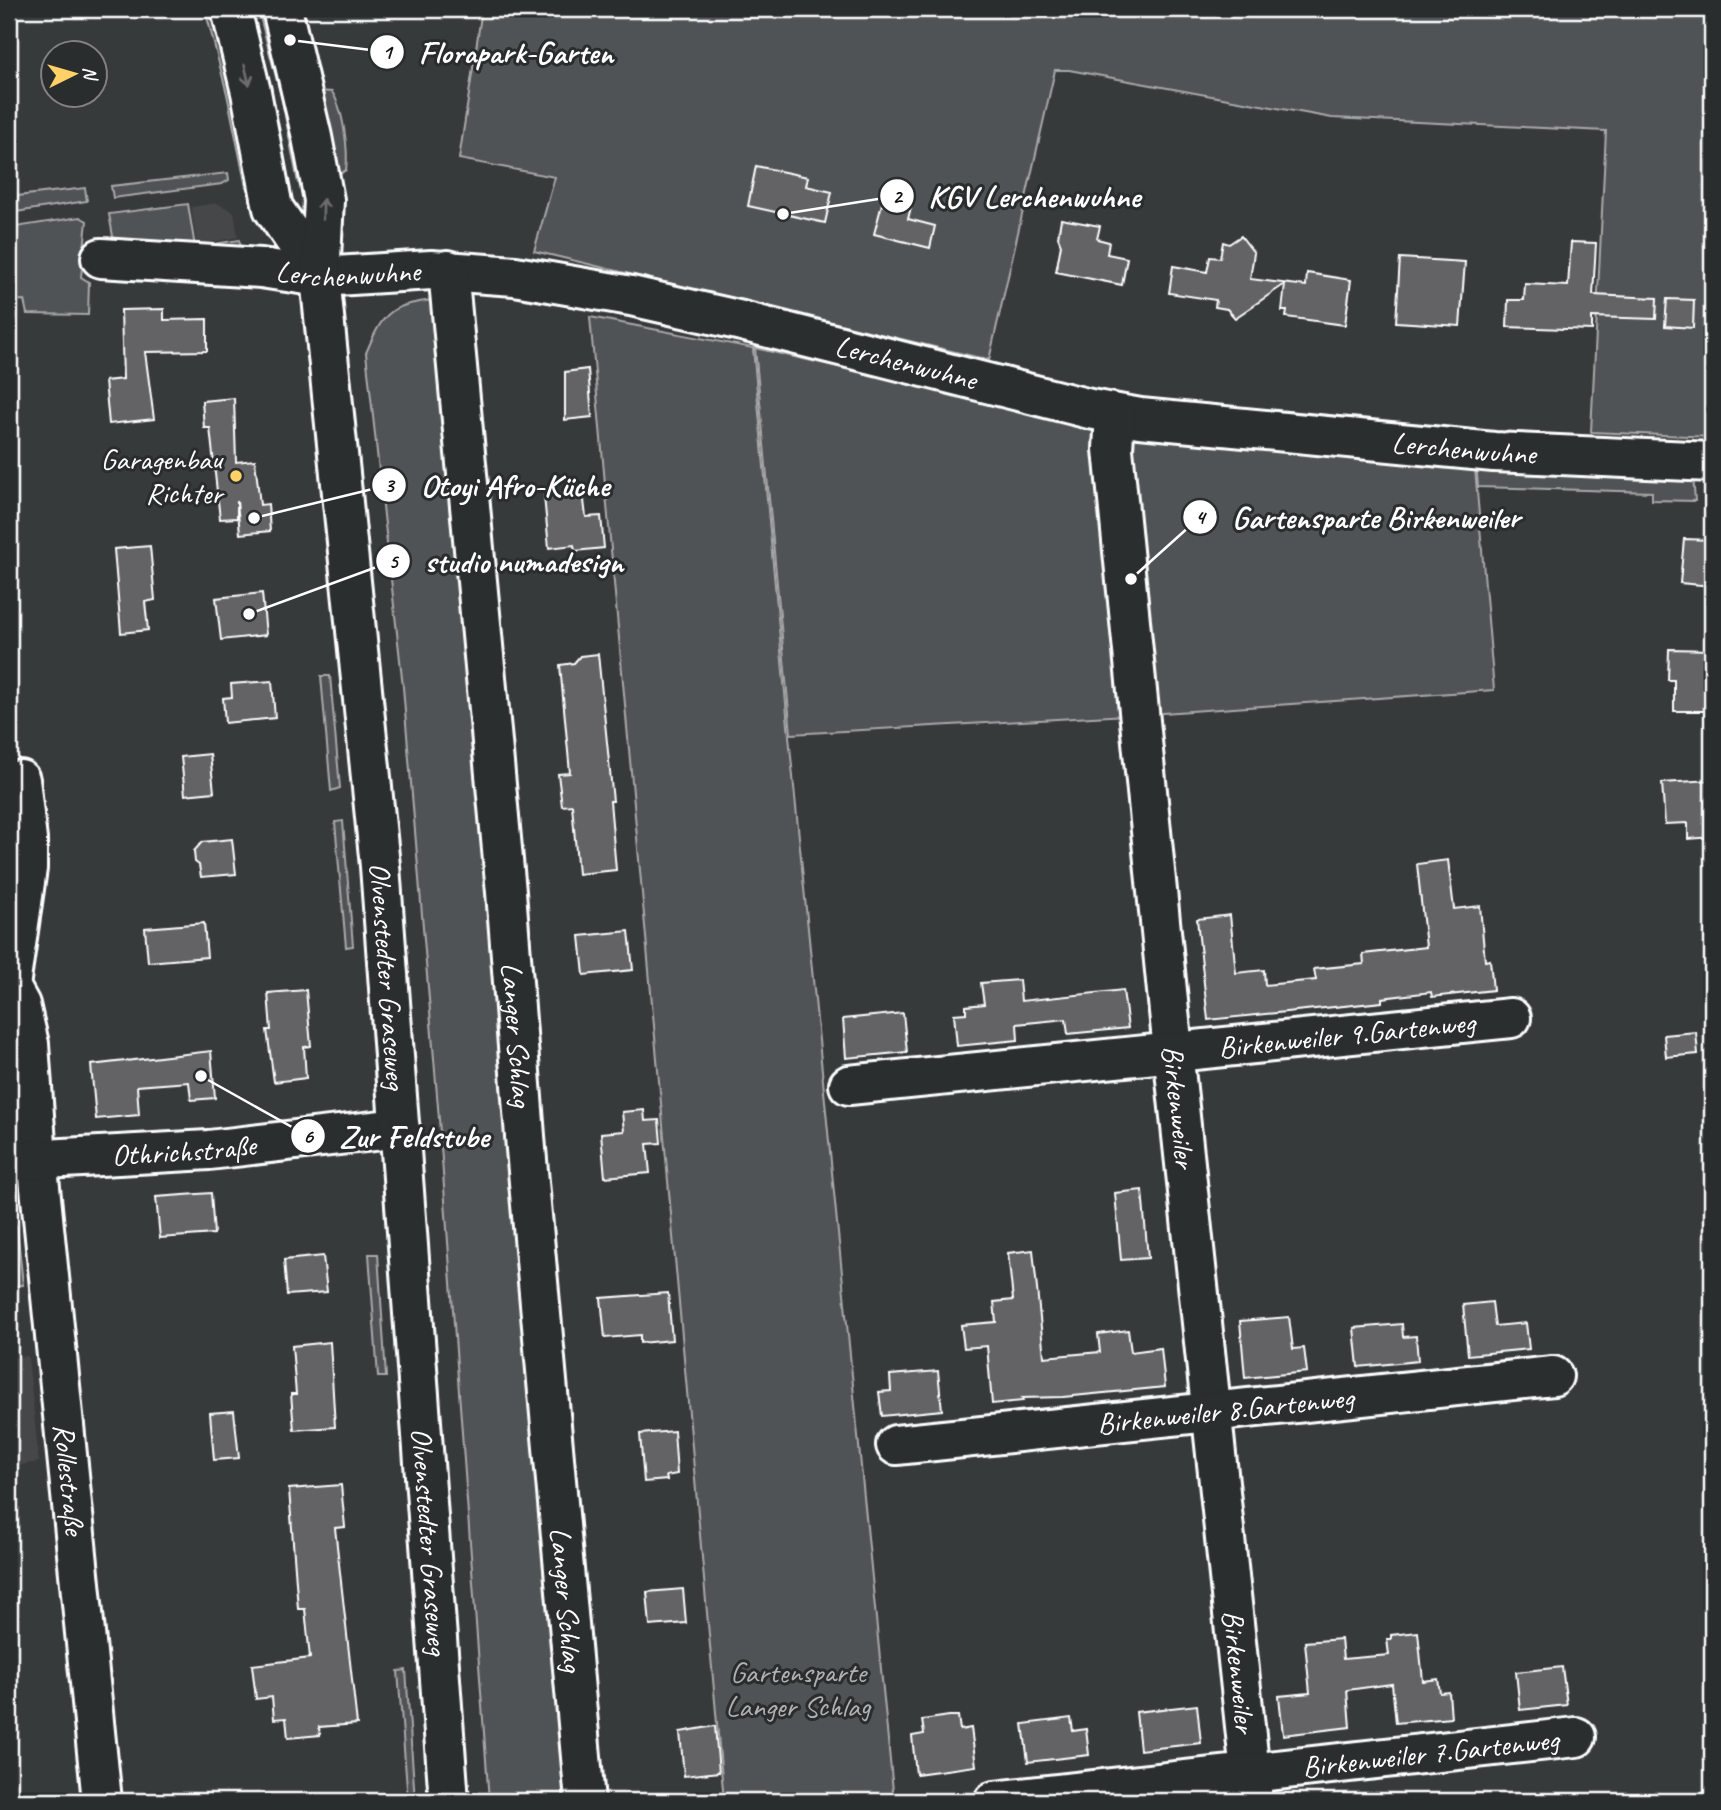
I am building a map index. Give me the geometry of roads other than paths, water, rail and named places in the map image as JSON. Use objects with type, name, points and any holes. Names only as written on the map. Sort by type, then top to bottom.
[{"type":"street","name":"Olvenstedter Graseweg","points":[[230,9],[256,115],[273,208],[320,277]]},
{"type":"street","name":"Olvenstedter Graseweg","points":[[282,9],[324,200],[320,277],[380,866],[449,1801]]},
{"type":"street","name":"Lerchenwuhne","points":[[101,258],[261,268],[320,277],[449,270],[515,276],[631,296],[1115,414],[1494,452],[1712,462]]},
{"type":"street","name":"Langer Schlag","points":[[449,270],[585,1801]]},
{"type":"street","name":"Birkenweiler","points":[[1115,414],[1115,462],[1173,1051],[1252,1787]]},
{"type":"street","points":[[9,986],[27,868],[27,841],[20,780]]},
{"type":"street","name":"Rollestraße","points":[[9,986],[20,1005],[27,1028],[23,1159],[102,1801]]},
{"type":"street","name":"Birkenweiler 9.Gartenweg","points":[[849,1085],[1511,1018]]},
{"type":"street","name":"Othrichstraße","points":[[23,1159],[209,1150],[400,1128]]},
{"type":"street","name":"Birkenweiler 8.Gartenweg","points":[[895,1445],[1553,1376]]},
{"type":"street","name":"Birkenweiler 7.Gartenweg","points":[[994,1801],[1252,1787],[1576,1737]]},
{"type":"place","name":"Florapark-Garten","points":[[290,40]]},
{"type":"place","name":"KGV Lerchenwuhne","points":[[783,214]]},
{"type":"place","name":"Garagenbau Richter","points":[[236,476]]},
{"type":"place","name":"Otoyi Afro-Küche","points":[[254,518]]},
{"type":"place","name":"Gartensparte Birkenweiler","points":[[1131,579]]},
{"type":"place","name":"studio numadesign","points":[[249,614]]},
{"type":"place","name":"Zur Feldstube","points":[[201,1076]]},
{"type":"park label","name":"Gartensparte Langer Schlag","points":[[798,1689]]}]
